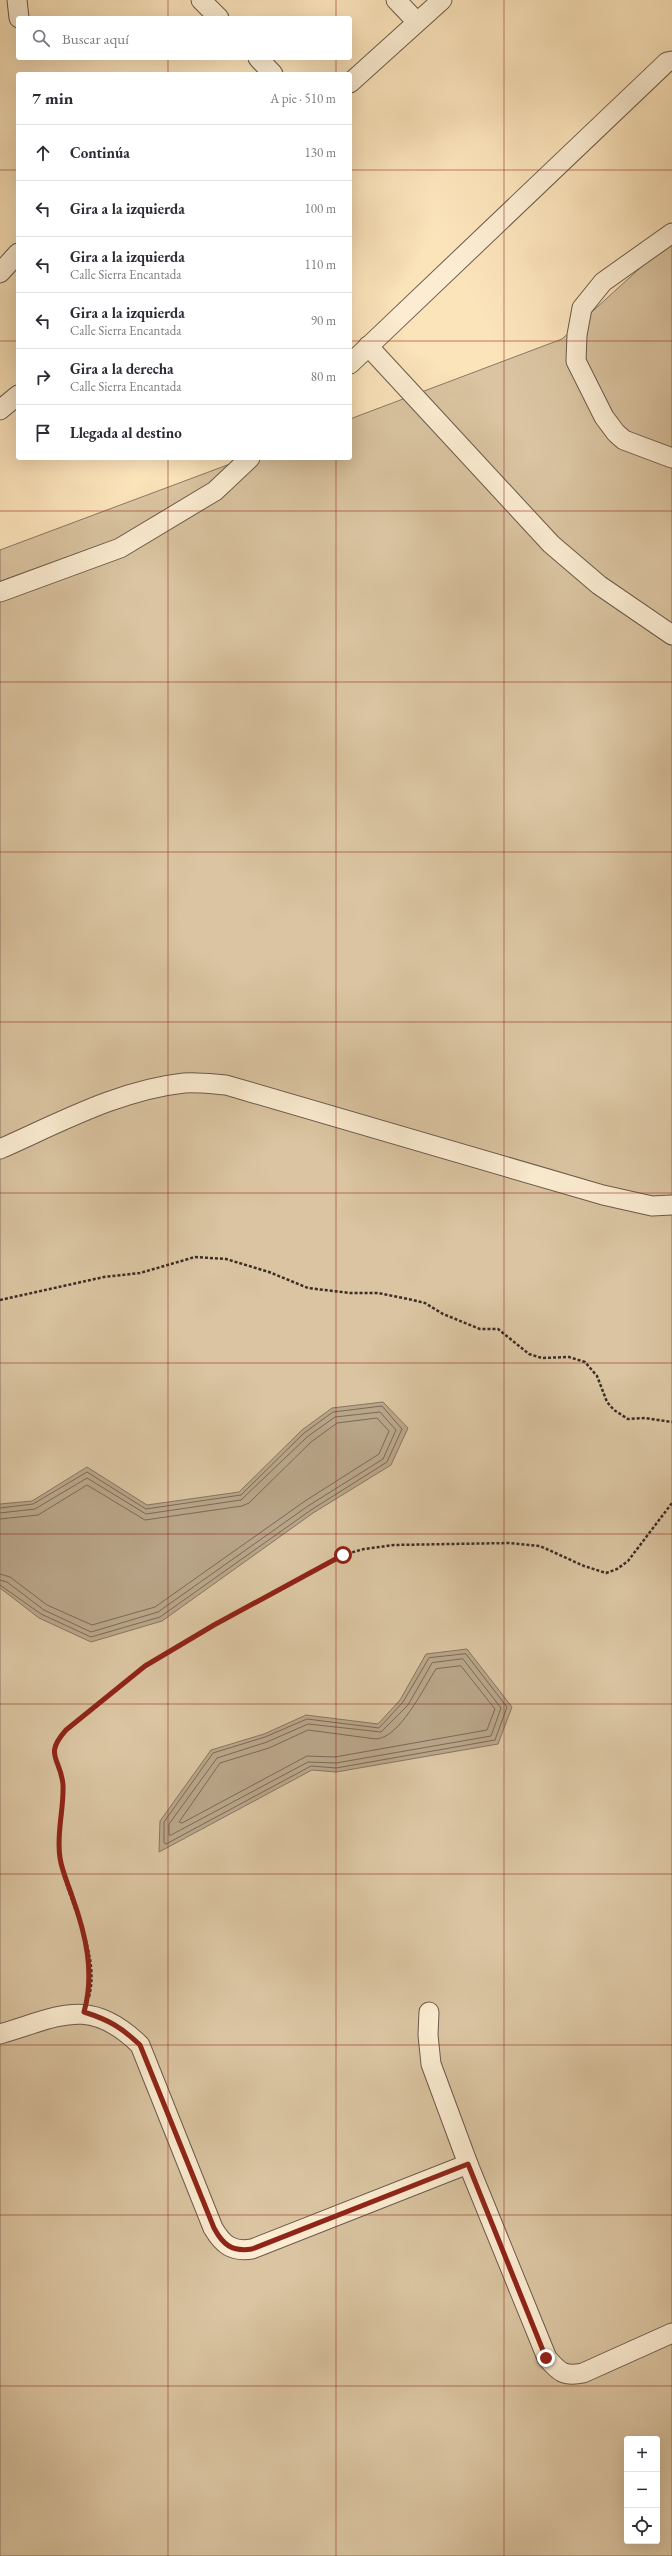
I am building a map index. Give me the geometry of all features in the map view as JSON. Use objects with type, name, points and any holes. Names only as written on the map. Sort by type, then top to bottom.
[{"type":"street","points":[[17,0],[19,16]]},
{"type":"street","points":[[201,0],[217,16]]},
{"type":"street","points":[[396,0],[417,22]]},
{"type":"street","points":[[352,81],[442,0]]},
{"type":"street","points":[[260,60],[271,72]]},
{"type":"street","points":[[352,362],[669,62]]},
{"type":"street","points":[[672,233],[594,290],[582,308],[576,349],[576,361],[604,417],[616,433],[624,440],[672,458]]},
{"type":"street","points":[[0,273],[16,255]]},
{"type":"street","points":[[368,346],[551,544],[599,584],[672,635]]},
{"type":"street","points":[[0,410],[16,396]]},
{"type":"street","points":[[0,592],[120,548],[215,491],[248,460]]},
{"type":"street","points":[[0,1149],[96,1107],[149,1089],[185,1083],[226,1085],[603,1195],[652,1206],[672,1205]]},
{"type":"street","points":[[0,2034],[65,2015],[84,2012],[104,2018],[123,2028],[140,2045],[214,2228],[220,2240],[230,2248],[241,2250],[252,2249],[468,2164]]},
{"type":"street","points":[[429,2012],[428,2035],[431,2064],[468,2164],[546,2358],[558,2371],[571,2376],[583,2373],[672,2334]]},
{"type":"path","points":[[0,1300],[104,1277],[140,1273],[195,1257],[226,1259],[269,1272],[308,1288],[350,1293],[378,1293],[413,1300],[425,1303],[443,1314],[480,1329],[498,1329],[529,1354],[542,1358],[569,1357],[585,1362],[597,1376],[607,1402],[614,1410],[628,1419],[645,1418],[672,1422]]},
{"type":"path","points":[[84,2012],[90,1992],[90,1971],[87,1948],[60,1852],[59,1828],[63,1784],[53,1751],[56,1742],[66,1730],[145,1666],[214,1625],[343,1555],[364,1549],[394,1545],[428,1546],[504,1543],[540,1546],[584,1566],[606,1573],[617,1569],[628,1561],[672,1503]]},
{"type":"shaded area","points":[[672,239],[672,2556],[0,2556],[0,550],[241,460],[352,460],[352,418],[562,339]]},
{"type":"water","points":[[383,1402],[408,1428],[391,1465],[313,1513],[162,1621],[91,1642],[39,1618],[0,1588],[0,1504],[32,1501],[87,1467],[147,1505],[239,1492],[302,1430],[332,1408]]},
{"type":"water","points":[[467,1649],[512,1707],[498,1744],[336,1772],[312,1770],[159,1852],[160,1821],[211,1750],[264,1734],[306,1715],[378,1724],[400,1700],[426,1654]]},
{"type":"route","points":[[343,1555],[244,1611],[214,1625],[145,1666],[66,1730],[56,1742],[53,1751],[63,1784],[59,1828],[60,1859],[81,1924],[87,1948],[90,1971],[90,1992],[84,2012],[104,2018],[123,2028],[140,2045],[214,2228],[220,2240],[230,2248],[241,2250],[252,2249],[468,2164],[546,2358]]}]
